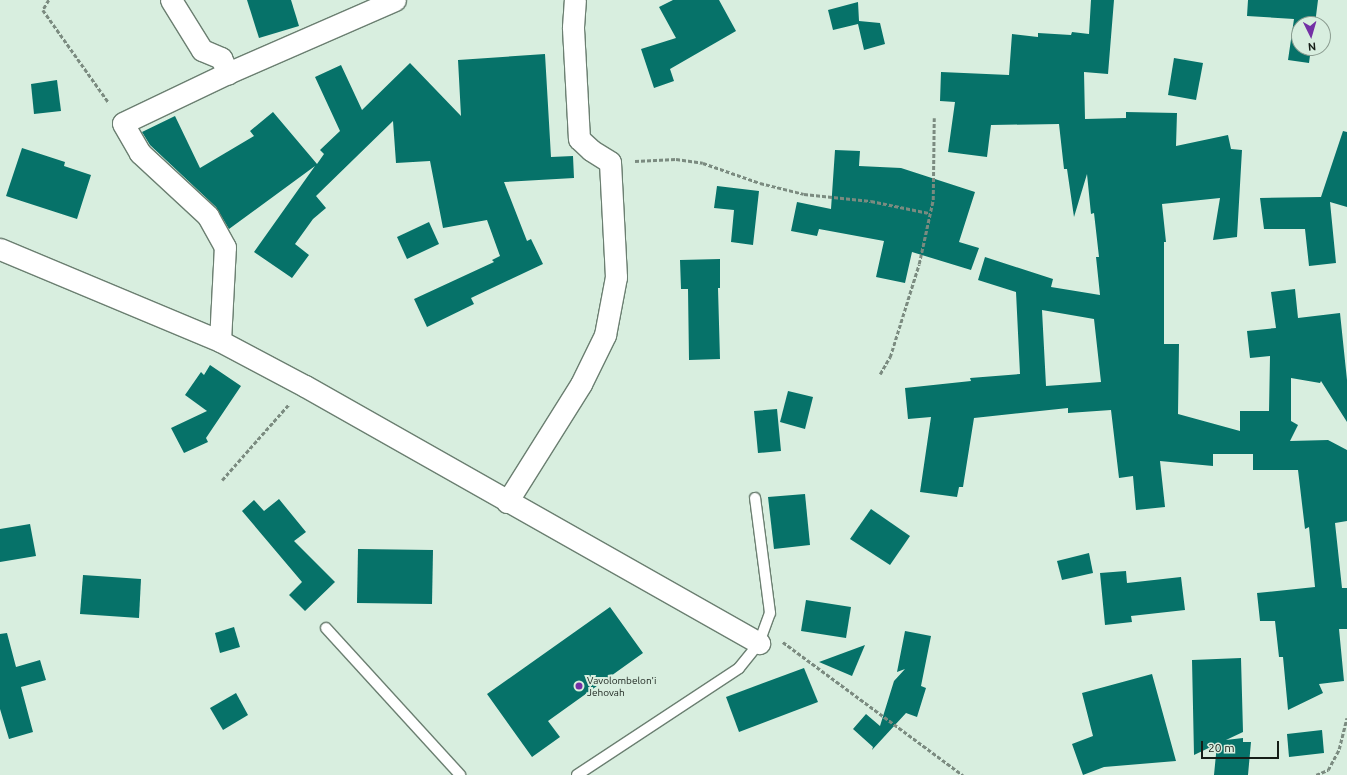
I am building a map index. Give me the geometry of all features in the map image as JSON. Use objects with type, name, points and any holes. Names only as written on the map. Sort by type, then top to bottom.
[{"type":"street","points":[[171,0],[202,50],[221,58],[228,73]]},
{"type":"street","points":[[220,341],[225,247],[208,216],[140,153],[122,123],[228,73],[395,0]]},
{"type":"street","points":[[507,502],[581,384],[606,335],[616,276],[610,162],[590,150],[580,138],[573,27],[575,0]]},
{"type":"street","points":[[0,249],[220,341],[305,386],[507,502],[762,636]]},
{"type":"lane","points":[[577,775],[739,668],[762,636],[770,613],[755,498]]},
{"type":"lane","points":[[326,628],[460,775]]},
{"type":"path","points":[[49,0],[43,10],[122,123]]},
{"type":"path","points":[[880,374],[890,357],[919,264],[932,200],[934,118]]},
{"type":"path","points":[[610,162],[676,159],[703,163],[760,183],[804,194],[871,201],[929,213]]},
{"type":"path","points":[[222,480],[305,386]]},
{"type":"path","points":[[762,636],[963,775]]},
{"type":"path","points":[[1316,775],[1328,770],[1339,749],[1347,718]]},
{"type":"building","points":[[247,0],[291,0],[299,26],[259,38]]},
{"type":"building","points":[[673,0],[719,0],[736,31],[670,69],[674,81],[654,88],[641,49],[676,38],[659,7]]},
{"type":"building","points":[[1091,0],[1114,0],[1108,74],[1084,72],[1085,119],[1126,118],[1126,112],[1177,113],[1176,146],[1228,135],[1231,149],[1242,150],[1237,237],[1213,240],[1220,198],[1162,204],[1166,242],[1164,242],[1164,344],[1179,344],[1178,414],[1240,431],[1240,411],[1269,411],[1270,356],[1250,358],[1247,331],[1276,328],[1271,292],[1295,289],[1298,318],[1340,313],[1347,380],[1347,422],[1321,381],[1320,383],[1291,378],[1291,421],[1298,425],[1290,441],[1328,440],[1347,450],[1347,521],[1335,523],[1342,588],[1347,588],[1347,629],[1339,629],[1344,681],[1319,684],[1323,693],[1288,710],[1283,657],[1279,657],[1275,621],[1260,621],[1257,593],[1315,587],[1309,527],[1305,529],[1298,470],[1253,470],[1253,454],[1213,454],[1213,466],[1160,461],[1165,507],[1136,510],[1133,476],[1119,478],[1111,410],[1068,413],[1068,408],[974,418],[963,487],[959,487],[957,497],[920,492],[931,417],[908,419],[905,388],[971,381],[970,378],[1020,374],[1016,292],[978,280],[985,257],[1053,279],[1051,287],[1100,295],[1096,257],[1099,257],[1094,213],[1091,214],[1087,174],[1074,217],[1067,169],[1064,169],[1059,124],[991,125],[987,157],[948,152],[955,102],[940,101],[941,72],[1009,75],[1012,34],[1038,37],[1038,33],[1071,35],[1072,32],[1089,34]],"holes":[[[1042,310],[1094,319],[1101,382],[1046,386]]]},
{"type":"building","points":[[1248,0],[1318,0],[1316,16],[1291,16],[1291,19],[1247,16]]},
{"type":"building","points":[[858,2],[859,21],[880,23],[885,44],[864,50],[858,24],[833,30],[828,10]]},
{"type":"building","points":[[1291,40],[1291,56],[1310,56],[1309,63],[1288,60]]},
{"type":"building","points":[[545,54],[551,157],[573,156],[574,178],[504,182],[527,241],[531,239],[543,264],[471,298],[474,304],[427,327],[414,299],[494,262],[492,260],[500,256],[487,220],[443,228],[430,161],[396,163],[393,121],[316,196],[326,208],[313,219],[295,244],[309,255],[292,278],[254,252],[315,166],[229,229],[216,207],[150,145],[142,132],[175,116],[200,168],[254,136],[250,131],[273,112],[317,164],[324,154],[320,150],[340,131],[315,77],[341,65],[362,110],[410,63],[461,116],[458,60]]},
{"type":"building","points":[[1174,58],[1203,63],[1196,100],[1168,95]]},
{"type":"building","points":[[57,80],[61,111],[34,114],[31,84]]},
{"type":"building","points":[[1343,131],[1347,132],[1347,207],[1330,202],[1336,263],[1309,266],[1305,229],[1264,229],[1260,198],[1321,197]]},
{"type":"building","points":[[22,148],[65,162],[64,166],[91,175],[77,219],[6,196]]},
{"type":"building","points":[[835,150],[860,151],[859,166],[901,168],[975,192],[959,242],[979,248],[971,270],[912,252],[905,283],[876,277],[884,241],[819,229],[817,236],[791,231],[797,202],[831,209]]},
{"type":"building","points":[[717,186],[759,191],[753,245],[731,242],[734,210],[714,208]]},
{"type":"building","points":[[429,222],[439,244],[407,259],[397,237]]},
{"type":"building","points":[[720,259],[720,288],[718,288],[720,359],[689,360],[688,289],[681,289],[680,260]]},
{"type":"building","points":[[210,365],[241,386],[206,438],[208,442],[184,453],[171,428],[207,411],[185,395],[201,372],[204,375]]},
{"type":"building","points":[[788,391],[813,397],[805,429],[780,422]]},
{"type":"building","points":[[777,409],[781,451],[758,453],[754,411]]},
{"type":"building","points":[[805,494],[810,545],[774,549],[768,497]]},
{"type":"building","points":[[279,499],[306,532],[294,541],[335,582],[305,611],[289,595],[302,582],[242,511],[254,500],[264,511]]},
{"type":"building","points":[[871,509],[910,536],[890,565],[850,539]]},
{"type":"building","points":[[30,524],[36,556],[0,562],[0,529]]},
{"type":"building","points":[[358,549],[433,550],[432,604],[357,603]]},
{"type":"building","points":[[1089,553],[1093,573],[1062,580],[1057,561]]},
{"type":"building","points":[[1126,571],[1127,583],[1181,577],[1185,610],[1131,616],[1132,622],[1105,625],[1100,573]]},
{"type":"building","points":[[83,575],[141,579],[139,618],[80,614]]},
{"type":"building","points":[[806,600],[851,607],[846,638],[801,631]]},
{"type":"building","points":[[610,607],[643,653],[548,721],[560,737],[532,757],[487,694]]},
{"type":"building","points":[[234,627],[240,647],[220,653],[215,633]]},
{"type":"building","points":[[905,631],[931,636],[921,686],[926,688],[917,717],[906,713],[872,750],[873,747],[853,729],[866,714],[880,726],[894,681],[905,669],[897,672]]},
{"type":"building","points":[[7,633],[16,667],[40,660],[46,680],[21,687],[33,732],[9,739],[0,709],[0,634]]},
{"type":"building","points":[[865,645],[852,676],[819,662]]},
{"type":"building","points":[[1241,658],[1243,732],[1226,740],[1243,738],[1243,742],[1251,742],[1248,775],[1214,775],[1217,744],[1194,755],[1192,660]]},
{"type":"building","points":[[804,668],[818,702],[739,732],[726,697]]},
{"type":"building","points":[[1152,674],[1176,761],[1104,767],[1083,775],[1072,744],[1093,736],[1082,693]]},
{"type":"building","points":[[236,693],[248,715],[223,730],[210,708]]},
{"type":"building","points":[[1322,730],[1324,753],[1289,757],[1287,734]]},
{"type":"place","name":"Vavolombelon'i Jehovah","points":[[579,686]]}]
